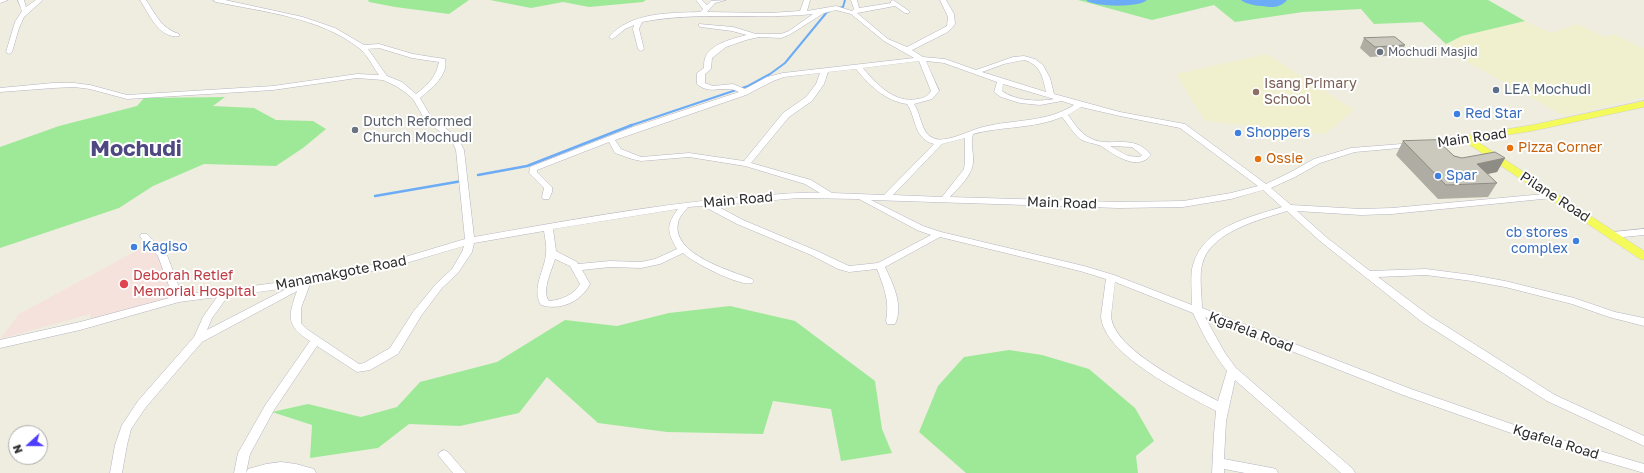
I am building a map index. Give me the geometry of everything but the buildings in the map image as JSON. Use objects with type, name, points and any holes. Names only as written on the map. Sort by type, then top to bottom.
[{"type":"main road","name":"Main Road","points":[[1466,139],[1532,128],[1644,104]]},
{"type":"main road","name":"Pilane Road","points":[[1466,139],[1644,256]]},
{"type":"street","points":[[0,1],[5,0]]},
{"type":"street","points":[[21,0],[24,10]]},
{"type":"street","points":[[9,52],[15,30],[24,10],[40,0]]},
{"type":"street","points":[[143,0],[161,28],[167,32],[177,35]]},
{"type":"street","points":[[216,0],[307,20],[333,29],[363,47],[384,78]]},
{"type":"street","points":[[232,0],[239,4]]},
{"type":"street","points":[[699,0],[704,11]]},
{"type":"street","points":[[704,11],[713,2],[723,0]]},
{"type":"street","points":[[803,13],[807,0]]},
{"type":"street","points":[[890,0],[907,12]]},
{"type":"street","points":[[907,50],[925,39],[949,28],[952,24],[953,21],[950,13],[943,0]]},
{"type":"street","points":[[852,11],[856,1]]},
{"type":"street","points":[[612,37],[619,29],[638,22],[670,15],[704,11],[770,15],[803,13],[835,8],[852,11],[896,4]]},
{"type":"street","points":[[740,90],[705,87],[701,84],[701,73],[707,69],[708,60],[715,51],[723,46],[756,36],[785,35],[799,27],[819,11]]},
{"type":"street","points":[[852,11],[886,40],[907,50],[921,60],[935,91],[929,98],[910,103],[896,100],[869,80],[859,68]]},
{"type":"street","points":[[638,22],[636,29],[641,49]]},
{"type":"street","points":[[702,25],[733,29],[756,36]]},
{"type":"street","points":[[363,47],[379,46],[412,56],[443,60],[442,67],[435,82],[416,98]]},
{"type":"street","points":[[976,72],[1011,58],[1024,58],[1039,64],[1049,83],[1050,94]]},
{"type":"street","points":[[546,197],[548,187],[533,174],[533,169],[611,139],[634,126],[770,79],[783,75],[859,68],[921,60],[945,61],[1001,81],[1050,94],[1080,104],[1120,114],[1182,126],[1265,187],[1323,239],[1426,319],[1551,398],[1644,441]]},
{"type":"street","points":[[746,164],[786,115],[809,99],[820,84],[825,70]]},
{"type":"street","points":[[0,90],[76,86],[90,87],[127,97],[273,88],[357,76],[384,78],[399,84],[416,98],[428,118],[454,140],[460,150],[470,241],[467,252],[455,271],[439,286],[417,314],[394,351],[366,367],[357,368],[316,340],[296,324],[295,318],[299,298],[306,282]]},
{"type":"street","points":[[1001,81],[998,92],[1005,98],[1043,102],[1058,101],[1063,98]]},
{"type":"street","points":[[910,103],[915,109],[922,134],[939,143]]},
{"type":"street","points":[[886,198],[939,143],[990,127],[1040,121],[1064,115],[1080,104]]},
{"type":"street","points":[[1064,115],[1082,136],[1089,140],[1101,143],[1129,144],[1142,149],[1147,155],[1142,160],[1125,159],[1101,143]]},
{"type":"street","points":[[945,198],[964,175],[969,166],[967,147],[970,134]]},
{"type":"street","points":[[611,139],[615,147],[624,155],[641,159],[689,155],[746,164],[808,182],[830,195]]},
{"type":"street","name":"Main Road","points":[[470,241],[685,205],[799,195],[886,198],[945,198],[1119,205],[1183,204],[1231,196],[1265,187],[1292,175],[1316,161],[1354,150],[1466,139]]},
{"type":"street","points":[[1349,473],[1232,371],[1207,331],[1197,311],[1197,265],[1207,245],[1224,232],[1251,220],[1289,208],[1361,212],[1449,206],[1552,195]]},
{"type":"street","name":"Kgafela Road","points":[[860,197],[920,228],[939,234],[1081,268],[1111,277],[1407,392],[1528,434],[1644,469]]},
{"type":"street","points":[[704,203],[740,222],[814,253],[842,268],[849,269],[880,266],[939,234]]},
{"type":"street","points":[[685,205],[673,225],[673,234],[682,250],[703,263],[749,282]]},
{"type":"street","points":[[548,227],[551,253],[543,284],[542,300],[548,305],[564,302],[584,289],[585,284],[577,267],[570,261],[551,253]]},
{"type":"street","points":[[1613,235],[1644,232]]},
{"type":"street","points":[[144,236],[162,255],[178,299]]},
{"type":"street","name":"Manamakgote Road","points":[[0,344],[80,326],[178,299],[306,282],[396,263],[470,241]]},
{"type":"street","points":[[577,267],[610,264],[641,265],[657,262],[682,250]]},
{"type":"street","points":[[880,266],[894,302],[894,314],[891,322]]},
{"type":"street","points":[[1370,274],[1426,272],[1472,278],[1505,284],[1574,301],[1613,315],[1644,322]]},
{"type":"street","points":[[1111,277],[1106,307],[1106,324],[1112,337],[1124,349],[1144,363],[1221,408]]},
{"type":"street","points":[[198,339],[306,282]]},
{"type":"street","points":[[116,473],[126,428],[142,404],[198,339],[208,316],[225,293]]},
{"type":"street","points":[[240,473],[244,453],[270,407],[316,340]]},
{"type":"street","points":[[1232,371],[1221,408],[1218,468],[1272,473]]},
{"type":"street","points":[[444,455],[460,473]]},
{"type":"street","points":[[252,473],[261,469],[284,468],[302,469],[310,473]]},
{"type":"shaded area","points":[[1525,21],[1551,33],[1577,24],[1605,37],[1614,34],[1644,49],[1644,97],[1563,116],[1508,84],[1443,50],[1446,44],[1462,36]]},
{"type":"shaded area","name":"Isang Primary School","points":[[1267,54],[1354,110],[1325,134],[1205,121],[1176,74]]},
{"type":"shaded area","name":"Deborah Retief Memorial Hospital","points":[[151,243],[156,247],[177,295],[116,314],[91,320],[90,314],[0,339],[19,314]]},
{"type":"green space","points":[[368,0],[469,0],[449,14],[395,7],[369,2]]},
{"type":"green space","points":[[490,0],[646,0],[643,2],[589,7],[563,2],[531,8]]},
{"type":"green space","points":[[1078,0],[1488,0],[1525,21],[1462,36],[1446,44],[1422,22],[1374,24],[1361,9],[1303,12],[1235,22],[1214,5],[1152,20]]},
{"type":"green space","points":[[225,97],[213,106],[254,108],[276,120],[313,121],[326,129],[303,148],[276,166],[204,164],[153,186],[119,208],[0,248],[0,147],[59,126],[137,106],[144,98]]},
{"type":"green space","points":[[730,306],[795,321],[875,381],[882,429],[892,453],[841,461],[831,409],[773,401],[763,434],[667,432],[598,423],[547,377],[519,413],[460,426],[409,424],[378,448],[310,458],[312,425],[272,412],[308,404],[361,417],[397,407],[420,382],[497,362],[565,320],[617,326],[669,313]]},
{"type":"green space","points":[[1009,350],[1042,355],[1089,369],[1135,408],[1154,441],[1136,456],[1138,473],[966,473],[919,432],[938,386],[964,357]]},
{"type":"waterway","points":[[839,8],[843,7],[845,0]]},
{"type":"waterway","points":[[1091,0],[1120,3],[1142,0]]},
{"type":"waterway","points":[[1246,0],[1273,4],[1282,0]]},
{"type":"waterway","points":[[629,126],[748,86],[770,74],[785,63],[827,12],[830,11]]},
{"type":"waterway","points":[[478,175],[527,166],[632,125]]},
{"type":"waterway","points":[[375,196],[462,181]]},
{"type":"place","name":"Mochudi Masjid","points":[[1380,52]]},
{"type":"place","name":"LEA Mochudi","points":[[1496,90]]},
{"type":"place","name":"Isang Primary School","points":[[1256,92]]},
{"type":"place","name":"Red Star","points":[[1457,114]]},
{"type":"place","name":"Dutch Reformed Church Mochudi","points":[[355,130]]},
{"type":"place","name":"Shoppers","points":[[1238,133]]},
{"type":"place","name":"Pizza Corner","points":[[1510,148]]},
{"type":"place","name":"Ossie","points":[[1258,159]]},
{"type":"place","name":"Spar","points":[[1438,176]]},
{"type":"place","name":"cb stores complex","points":[[1576,241]]},
{"type":"place","name":"Kagiso","points":[[134,247]]},
{"type":"place","name":"Deborah Retief Memorial Hospital","points":[[124,284]]},
{"type":"district","name":"Mochudi","points":[[136,149]]}]
